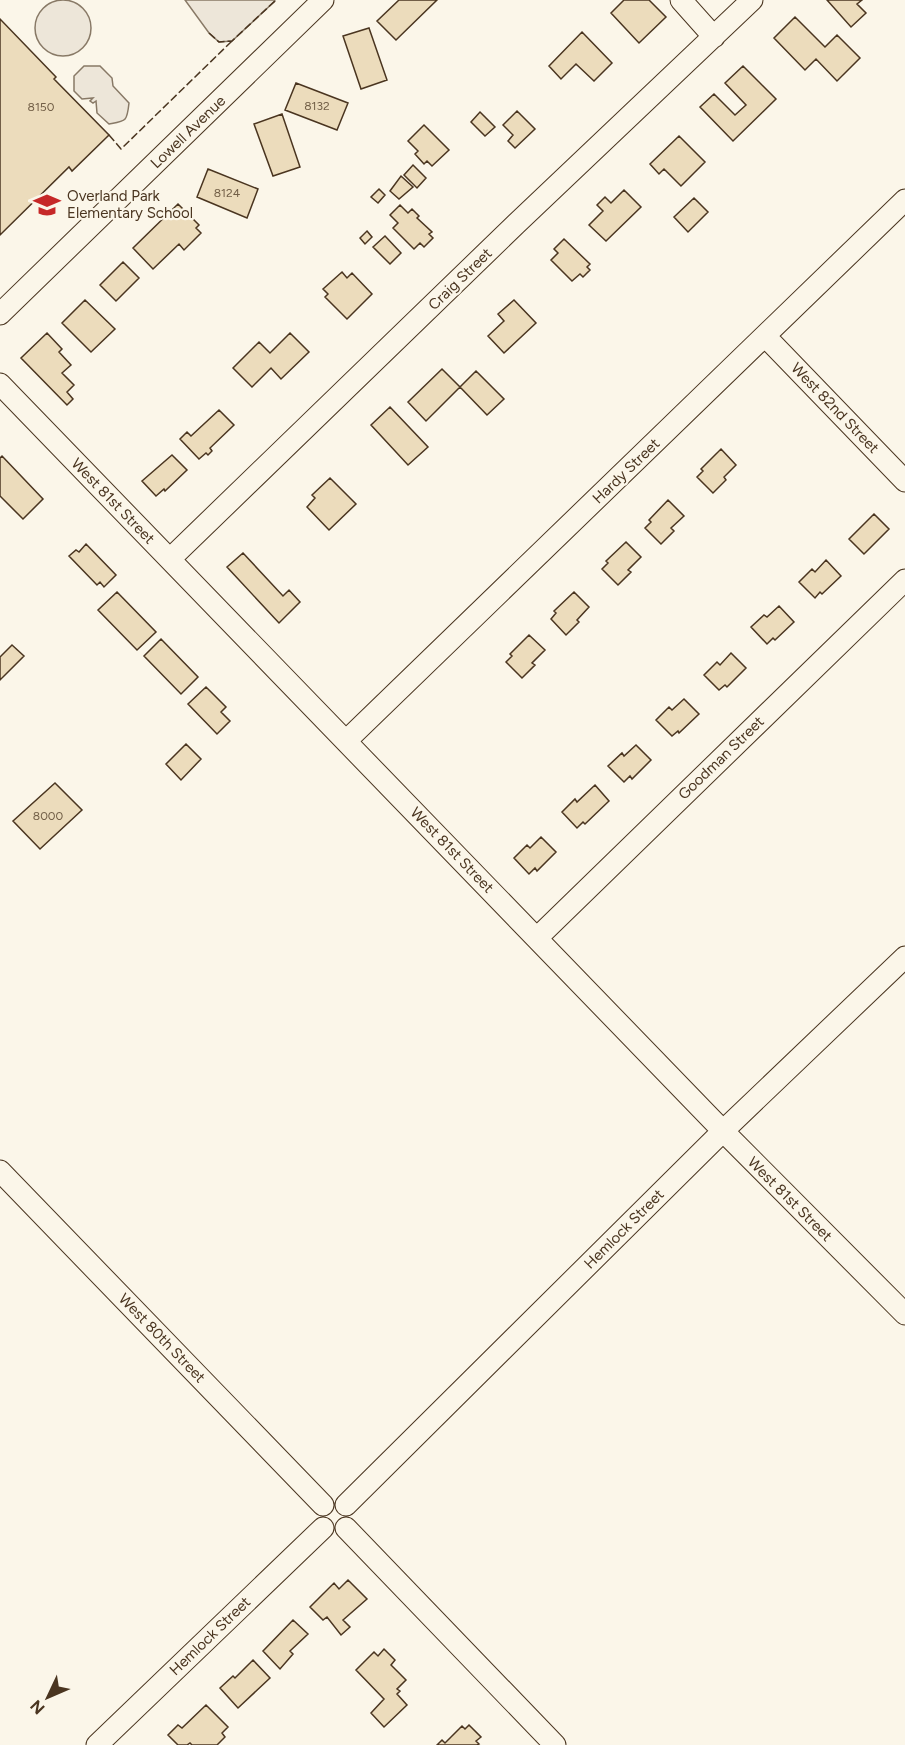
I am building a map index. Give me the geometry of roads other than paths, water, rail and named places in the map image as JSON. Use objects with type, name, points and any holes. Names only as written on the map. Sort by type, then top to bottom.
[{"type":"street","name":"Lowell Avenue","points":[[0,314],[323,0]]},
{"type":"street","points":[[681,0],[714,37]]},
{"type":"street","name":"Craig Street","points":[[170,559],[516,224],[752,0]]},
{"type":"street","name":"Hardy Street","points":[[346,741],[905,200]]},
{"type":"street","name":"West 82nd Street","points":[[765,336],[905,481]]},
{"type":"street","name":"West 81st Street","points":[[0,384],[538,937],[723,1131],[905,1314]]},
{"type":"street","name":"Goodman Street","points":[[538,937],[905,580]]},
{"type":"street","name":"Hemlock Street","points":[[346,1505],[723,1131],[905,957]]},
{"type":"street","name":"West 80th Street","points":[[0,1171],[323,1505]]},
{"type":"street","points":[[333,1500],[346,1505],[351,1516],[346,1528],[335,1532],[323,1528],[318,1515],[323,1505],[333,1500]]},
{"type":"street","name":"Hemlock Street","points":[[97,1745],[323,1528]]},
{"type":"street","points":[[346,1528],[555,1745]]},
{"type":"place","name":"Overland Park Elementary School","points":[[47,205]]}]
